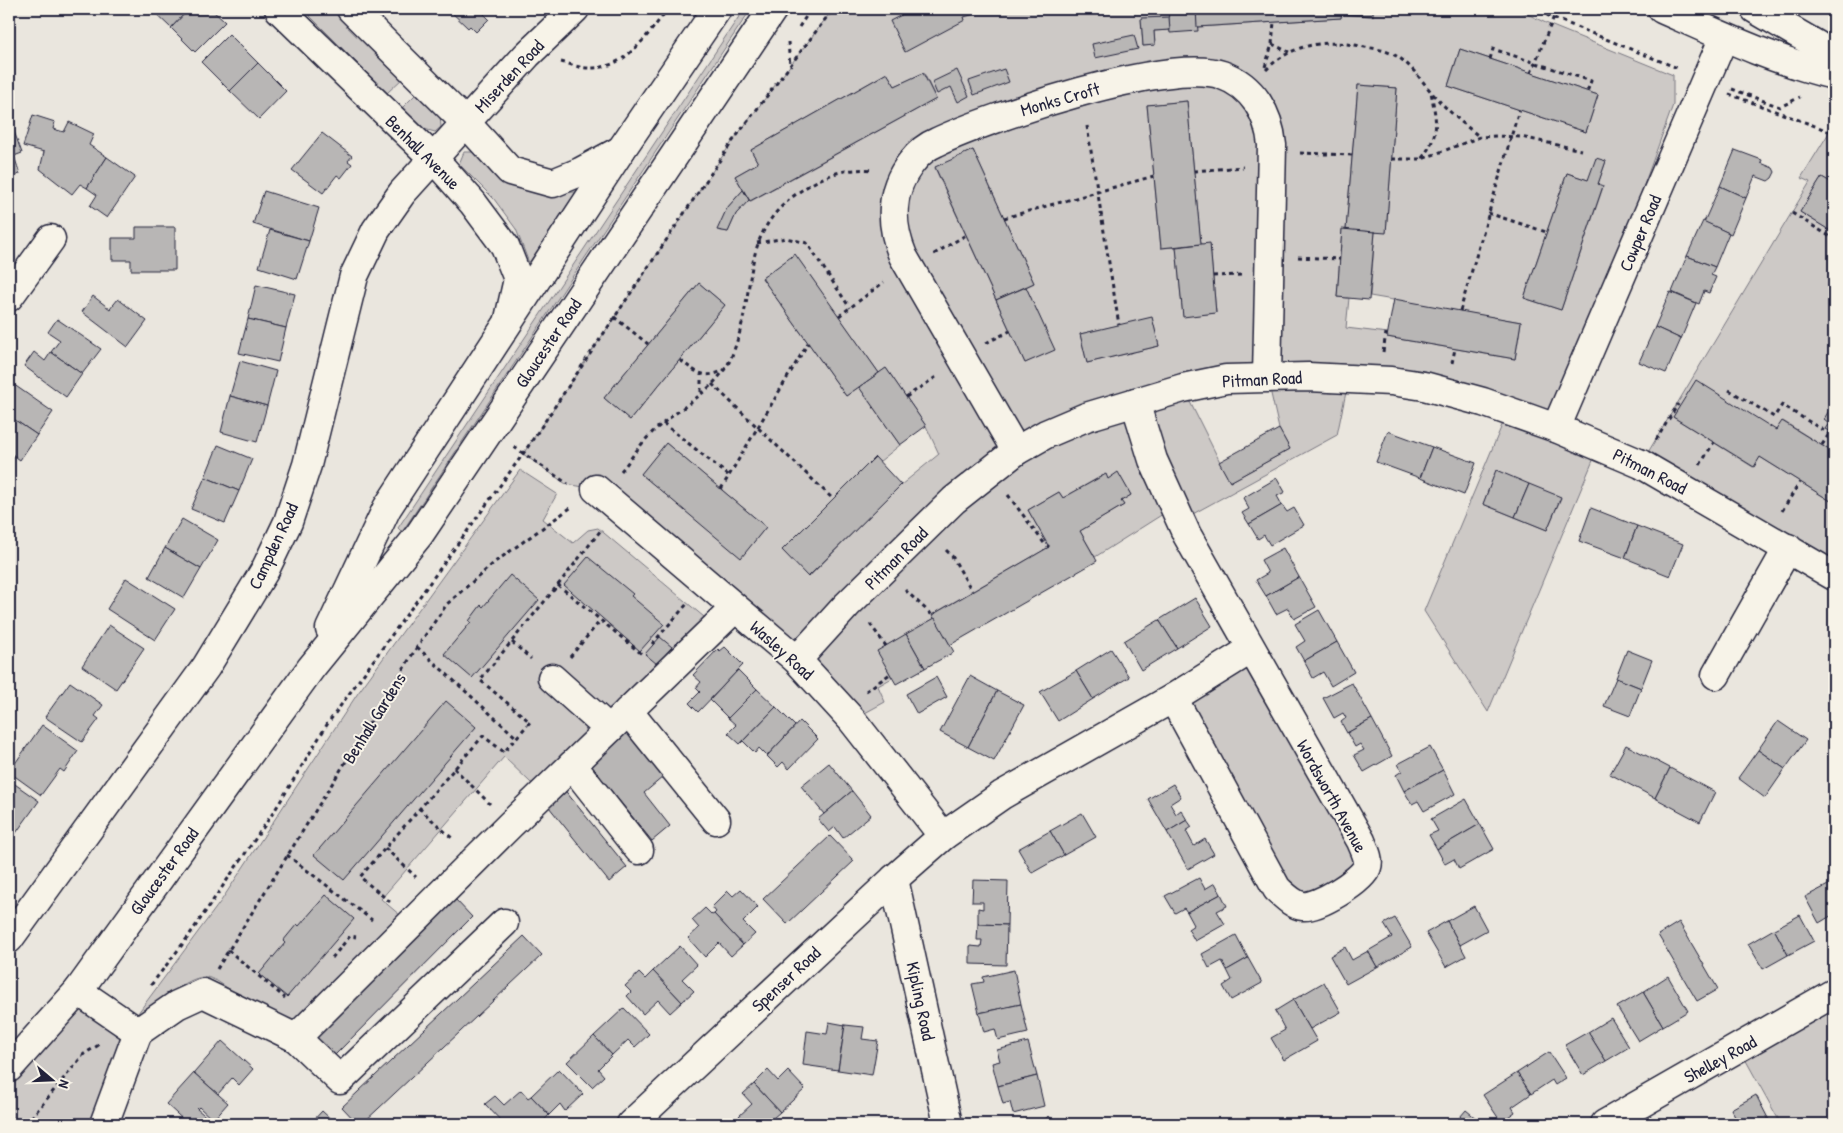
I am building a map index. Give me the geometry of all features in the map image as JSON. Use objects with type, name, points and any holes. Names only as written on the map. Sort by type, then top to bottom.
[{"type":"main road","name":"Benhall Avenue","points":[[279,9],[434,159],[473,203],[505,246],[518,280],[508,321]]},
{"type":"main road","points":[[351,9],[466,122],[510,171],[553,183],[580,172],[621,150]]},
{"type":"main road","name":"Miserden Road","points":[[466,122],[527,54],[575,9]]},
{"type":"main road","name":"Gloucester Road","points":[[312,668],[387,508],[621,150],[717,9]]},
{"type":"main road","name":"Gloucester Road","points":[[9,1068],[78,991],[312,668],[419,535],[773,9]]},
{"type":"main road","points":[[1662,9],[1724,37],[1807,68],[1834,75]]},
{"type":"main road","points":[[1755,9],[1817,45],[1834,67]]},
{"type":"main road","name":"Cowper Road","points":[[1556,428],[1724,37]]},
{"type":"main road","name":"Monks Croft","points":[[1016,451],[909,266],[896,241],[893,225],[896,192],[903,175],[912,162],[935,142],[1019,111],[1130,79],[1163,73],[1197,70],[1222,75],[1249,92],[1265,114],[1270,127],[1272,159],[1267,376]]},
{"type":"main road","name":"Campden Road","points":[[9,939],[206,668],[265,570],[288,522],[307,465],[354,276],[376,230],[388,210],[466,122]]},
{"type":"main road","points":[[9,297],[51,239]]},
{"type":"main road","name":"Pitman Road","points":[[797,660],[925,529],[987,473],[1016,451],[1046,434],[1086,418],[1183,388],[1226,379],[1267,376],[1348,378],[1424,386],[1483,402],[1556,428],[1641,464],[1834,576]]},
{"type":"main road","name":"Wordsworth Avenue","points":[[1135,402],[1153,460],[1180,521],[1250,650],[1361,841],[1367,855],[1367,866],[1353,884],[1314,905],[1302,906],[1294,903],[1277,889],[1173,698]]},
{"type":"main road","name":"Wasley Road","points":[[606,498],[704,584],[797,660],[852,720],[943,836]]},
{"type":"main road","points":[[1716,675],[1777,542]]},
{"type":"main road","points":[[296,1038],[476,861],[510,825],[735,608]]},
{"type":"main road","points":[[943,836],[1002,795],[1173,698],[1250,650]]},
{"type":"main road","points":[[552,678],[618,720],[716,820]]},
{"type":"main road","points":[[572,765],[639,850]]},
{"type":"main road","name":"Spenser Road","points":[[631,1124],[894,878],[943,836]]},
{"type":"main road","name":"Kipling Road","points":[[894,878],[948,1124]]},
{"type":"main road","points":[[130,1026],[203,993],[296,1038],[340,1080],[504,923]]},
{"type":"main road","points":[[78,991],[130,1026]]},
{"type":"main road","name":"Shelley Road","points":[[1605,1124],[1834,993]]},
{"type":"main road","points":[[104,1124],[130,1026]]},
{"type":"path","points":[[527,54],[588,68],[616,63],[637,48],[668,9]]},
{"type":"path","points":[[26,1124],[84,1054],[130,1026],[275,810],[328,723],[523,454],[732,142],[834,9]]},
{"type":"path","points":[[1532,9],[1705,82],[1834,133]]},
{"type":"path","points":[[1531,73],[1557,9]]},
{"type":"path","points":[[1274,22],[1272,44],[1263,74],[1274,62],[1290,52],[1310,45],[1330,42],[1380,49],[1400,58],[1420,76],[1431,91],[1480,137]]},
{"type":"path","points":[[788,44],[790,66]]},
{"type":"path","points":[[1272,44],[1290,52]]},
{"type":"path","points":[[1490,59],[1493,49],[1591,81],[1587,92]]},
{"type":"path","points":[[1705,82],[1780,107],[1803,96]]},
{"type":"path","points":[[1422,159],[1430,149],[1437,124],[1431,91]]},
{"type":"path","points":[[1460,311],[1519,110]]},
{"type":"path","points":[[1087,126],[1119,325]]},
{"type":"path","points":[[1392,159],[1422,159],[1480,137],[1511,136],[1548,141],[1580,150]]},
{"type":"path","points":[[1194,171],[1272,159],[1352,155]]},
{"type":"path","points":[[384,907],[389,901],[360,877],[483,736],[504,752],[530,722],[480,680],[558,584],[606,498],[654,431],[712,384],[728,363],[743,322],[757,244],[766,226],[790,198],[817,180],[833,173],[851,169],[884,170],[903,175]]},
{"type":"path","points":[[1004,218],[1154,176]]},
{"type":"path","points":[[1488,213],[1546,232]]},
{"type":"path","points":[[1792,213],[1834,239]]},
{"type":"path","points":[[838,316],[909,266],[966,235]]},
{"type":"path","points":[[757,244],[786,238],[807,243],[850,308]]},
{"type":"path","points":[[1270,255],[1340,259]]},
{"type":"path","points":[[614,318],[648,344]]},
{"type":"path","points":[[721,488],[808,343]]},
{"type":"path","points":[[680,360],[701,375],[709,376],[722,371]]},
{"type":"path","points":[[906,397],[963,360]]},
{"type":"path","points":[[700,394],[701,375]]},
{"type":"path","points":[[712,384],[833,499]]},
{"type":"path","points":[[1729,390],[1774,416],[1782,405],[1834,437]]},
{"type":"path","points":[[1641,464],[1678,404]]},
{"type":"path","points":[[663,423],[728,475]]},
{"type":"path","points":[[1822,445],[1829,434]]},
{"type":"path","points":[[523,454],[566,484],[606,498]]},
{"type":"path","points":[[987,473],[1017,506],[1049,547]]},
{"type":"path","points":[[1777,542],[1800,482]]},
{"type":"path","name":"Benhall Gardens","points":[[203,993],[417,647],[447,604],[495,562],[606,498]]},
{"type":"path","points":[[925,529],[952,556],[972,591]]},
{"type":"path","points":[[883,571],[932,614]]},
{"type":"path","points":[[558,584],[642,656],[704,584]]},
{"type":"path","points":[[552,678],[600,621]]},
{"type":"path","points":[[417,647],[517,738]]},
{"type":"path","points":[[454,768],[510,825]]},
{"type":"path","points":[[419,808],[476,861]]},
{"type":"path","points":[[385,848],[438,898]]},
{"type":"path","points":[[288,855],[373,921]]},
{"type":"path","points":[[368,926],[378,914]]},
{"type":"path","points":[[325,966],[350,936],[358,937]]},
{"type":"path","points":[[228,950],[291,1003]]},
{"type":"shaded area","points":[[303,9],[335,9],[404,77],[387,93]]},
{"type":"shaded area","points":[[744,9],[751,9],[402,532],[398,528]]},
{"type":"shaded area","points":[[833,9],[1168,9],[1169,17],[1141,18],[1143,46],[1155,45],[1154,31],[1170,30],[1170,32],[1197,27],[1341,18],[1341,14],[1372,16],[1373,9],[1517,9],[1550,25],[1673,75],[1673,105],[1556,428],[1599,446],[1488,712],[1424,611],[1508,411],[1349,378],[1337,435],[1180,521],[1174,507],[1095,557],[1080,531],[1124,505],[1121,501],[1131,495],[1118,473],[1108,479],[1105,474],[1063,498],[1059,492],[1028,510],[1049,547],[933,614],[935,618],[878,651],[892,678],[878,686],[885,702],[852,720],[596,489],[566,484],[523,454],[732,142]],"holes":[[[1460,49],[1598,95],[1586,132],[1448,86]],[[887,73],[895,86],[924,73],[936,99],[751,201],[749,200],[736,214],[728,232],[718,230],[727,208],[743,190],[735,176],[758,163],[751,150]],[[1358,85],[1397,88],[1386,232],[1375,232],[1370,296],[1521,322],[1515,359],[1387,337],[1388,333],[1346,328],[1349,298],[1337,297],[1342,230],[1346,230]],[[1187,101],[1201,244],[1210,244],[1216,313],[1183,316],[1176,247],[1161,248],[1147,105]],[[973,150],[1034,283],[1026,287],[1054,349],[1025,363],[935,168]],[[1606,161],[1598,184],[1603,187],[1561,310],[1524,298],[1567,173],[1588,180]],[[795,255],[879,373],[886,368],[926,426],[939,454],[901,485],[809,577],[782,550],[874,458],[879,462],[900,445],[859,387],[846,396],[762,278]],[[699,283],[725,305],[630,420],[604,398]],[[1152,318],[1159,346],[1087,363],[1080,334]],[[1267,376],[1279,429],[1290,449],[1230,482],[1183,388]],[[667,444],[766,527],[741,557],[641,474]],[[1496,471],[1561,498],[1547,530],[1483,504]]]},
{"type":"shaded area","points":[[418,92],[440,114],[441,127],[435,132],[424,129],[402,108]]},
{"type":"shaded area","points":[[1830,131],[1834,133],[1834,184],[1822,177],[1800,212],[1834,233],[1834,453],[1783,421],[1776,430],[1673,417],[1753,467],[1760,457],[1834,503],[1834,576],[1641,464],[1810,182],[1801,178]]},
{"type":"shaded area","points":[[464,152],[474,152],[545,193],[576,192],[529,263],[516,229],[494,199],[459,164]]},
{"type":"shaded area","points":[[520,470],[557,494],[543,519],[573,543],[588,530],[598,528],[704,617],[705,626],[551,777],[531,783],[504,757],[381,899],[401,916],[287,1028],[217,981],[206,977],[190,981],[182,986],[167,997],[149,1015],[138,1013],[221,901],[358,693]]},
{"type":"shaded area","points":[[1250,650],[1367,855],[1302,906],[1173,698]]},
{"type":"shaded area","points":[[78,991],[138,1032],[104,1124],[9,1124],[9,1068]]},
{"type":"shaded area","points":[[1834,993],[1834,1124],[1781,1124],[1739,1048]]},
{"type":"building","points":[[151,9],[189,9],[171,28]]},
{"type":"building","points":[[189,9],[211,9],[225,22],[195,52],[171,28]]},
{"type":"building","points":[[448,9],[487,9],[483,13],[489,19],[476,32],[470,26],[468,28]]},
{"type":"building","points":[[913,9],[992,9],[964,17],[965,20],[905,52],[890,21]]},
{"type":"building","points":[[1168,9],[1196,9],[1198,31],[1170,33]]},
{"type":"building","points":[[1196,9],[1342,9],[1341,18],[1197,27]]},
{"type":"building","points":[[1342,9],[1373,9],[1373,16],[1341,14]]},
{"type":"building","points":[[1169,17],[1170,30],[1154,31],[1155,45],[1143,46],[1141,18]]},
{"type":"building","points":[[229,34],[258,63],[230,91],[201,62]]},
{"type":"building","points":[[1134,35],[1138,49],[1095,58],[1092,44]]},
{"type":"building","points":[[1460,49],[1598,95],[1586,132],[1448,86]]},
{"type":"building","points":[[258,63],[286,91],[259,119],[230,91]]},
{"type":"building","points":[[1004,69],[1009,82],[974,95],[969,81]]},
{"type":"building","points":[[957,70],[969,96],[958,102],[951,87],[937,94],[932,82]]},
{"type":"building","points":[[887,73],[895,86],[923,73],[936,99],[750,201],[735,176],[758,163],[751,150]]},
{"type":"building","points":[[1358,85],[1397,88],[1386,233],[1346,230]]},
{"type":"building","points":[[1187,101],[1201,244],[1161,248],[1147,105]]},
{"type":"building","points":[[33,115],[55,122],[53,129],[64,132],[69,122],[94,134],[89,145],[107,157],[87,188],[80,184],[72,194],[40,169],[44,152],[23,146]]},
{"type":"building","points":[[9,118],[22,153],[14,156],[20,174],[9,178]]},
{"type":"building","points":[[322,133],[352,156],[348,161],[352,164],[341,178],[337,175],[323,193],[292,170]]},
{"type":"building","points":[[973,150],[1034,283],[996,300],[935,167]]},
{"type":"building","points":[[1735,150],[1762,160],[1761,163],[1773,168],[1775,172],[1768,181],[1755,176],[1746,198],[1720,186]]},
{"type":"building","points":[[107,157],[135,177],[107,218],[90,206],[97,195],[87,188]]},
{"type":"building","points":[[1596,158],[1606,161],[1598,184],[1603,186],[1561,310],[1524,298],[1567,173],[1588,180]]},
{"type":"building","points":[[1822,177],[1834,184],[1834,233],[1800,212]]},
{"type":"building","points":[[1720,186],[1746,198],[1731,234],[1704,222]]},
{"type":"building","points":[[743,190],[749,200],[736,214],[728,232],[717,230],[727,208]]},
{"type":"building","points":[[264,191],[319,208],[309,241],[253,224]]},
{"type":"building","points":[[1703,221],[1729,233],[1715,267],[1687,256]]},
{"type":"building","points":[[136,227],[175,227],[175,270],[131,270],[131,260],[112,260],[112,238],[136,238]]},
{"type":"building","points":[[1342,229],[1375,232],[1369,300],[1337,297]]},
{"type":"building","points":[[270,230],[309,241],[297,279],[259,267]]},
{"type":"building","points":[[1210,243],[1216,313],[1183,317],[1176,247]]},
{"type":"building","points":[[795,254],[879,373],[846,396],[762,278]]},
{"type":"building","points":[[1687,256],[1715,267],[1711,275],[1716,277],[1709,293],[1704,291],[1699,304],[1672,292]]},
{"type":"building","points":[[699,283],[725,305],[630,420],[604,398]]},
{"type":"building","points":[[256,285],[295,294],[286,328],[248,319]]},
{"type":"building","points":[[1026,287],[1055,350],[1025,363],[996,300]]},
{"type":"building","points":[[1670,292],[1696,303],[1681,339],[1655,327]]},
{"type":"building","points":[[93,296],[110,309],[118,299],[147,321],[128,347],[82,312]]},
{"type":"building","points":[[1394,299],[1521,322],[1515,359],[1387,337]]},
{"type":"building","points":[[1152,317],[1159,346],[1087,363],[1080,334]]},
{"type":"building","points":[[57,319],[101,349],[82,374],[51,352],[60,340],[48,332]]},
{"type":"building","points":[[248,319],[286,328],[278,362],[239,353]]},
{"type":"building","points":[[1655,327],[1681,339],[1666,373],[1639,362]]},
{"type":"building","points":[[34,352],[45,361],[51,352],[82,374],[66,397],[24,366]]},
{"type":"building","points":[[240,361],[276,371],[267,406],[230,396]]},
{"type":"building","points":[[886,368],[926,426],[900,445],[859,387]]},
{"type":"building","points":[[1696,380],[1776,430],[1782,421],[1834,453],[1834,503],[1760,457],[1754,467],[1673,417]]},
{"type":"building","points":[[10,382],[53,412],[37,435],[9,416],[9,409],[13,403],[9,401]]},
{"type":"building","points":[[230,396],[267,406],[257,442],[221,432]]},
{"type":"building","points":[[1834,402],[1834,434],[1825,429],[1829,423],[1824,419]]},
{"type":"building","points":[[9,416],[37,435],[20,460],[9,452]]},
{"type":"building","points":[[1279,429],[1290,449],[1230,482],[1219,462]]},
{"type":"building","points":[[1388,431],[1432,447],[1420,478],[1376,462]]},
{"type":"building","points":[[666,443],[766,527],[741,558],[641,474]]},
{"type":"building","points":[[218,445],[252,459],[239,491],[205,477]]},
{"type":"building","points":[[1432,447],[1476,463],[1464,495],[1420,478]]},
{"type":"building","points":[[875,457],[901,485],[808,577],[782,550]]},
{"type":"building","points":[[1496,470],[1529,484],[1515,517],[1483,504]]},
{"type":"building","points":[[1118,472],[1131,495],[1121,501],[1124,505],[1080,531],[1097,561],[950,645],[932,615],[1049,547],[1028,510],[1059,492],[1063,498],[1106,474],[1108,479]]},
{"type":"building","points":[[205,477],[239,491],[225,523],[191,509]]},
{"type":"building","points":[[1277,478],[1285,492],[1277,496],[1282,505],[1249,524],[1242,513],[1249,509],[1243,498]]},
{"type":"building","points":[[1529,484],[1561,497],[1547,530],[1515,517]]},
{"type":"building","points":[[1282,505],[1287,512],[1294,508],[1304,525],[1270,545],[1264,535],[1258,539],[1249,524]]},
{"type":"building","points":[[1591,508],[1637,526],[1625,558],[1579,541]]},
{"type":"building","points":[[182,519],[218,540],[201,569],[165,548]]},
{"type":"building","points":[[1637,526],[1683,544],[1670,576],[1625,558]]},
{"type":"building","points":[[165,548],[201,569],[184,598],[149,577]]},
{"type":"building","points":[[1283,548],[1299,577],[1266,596],[1256,580],[1268,573],[1261,560]]},
{"type":"building","points":[[588,557],[633,594],[631,596],[664,624],[640,651],[564,585]]},
{"type":"building","points":[[510,575],[539,600],[472,678],[444,654],[471,622],[469,621],[481,605],[483,607]]},
{"type":"building","points":[[1299,577],[1316,607],[1294,619],[1288,608],[1276,614],[1266,596]]},
{"type":"building","points":[[126,578],[175,609],[155,640],[107,609]]},
{"type":"building","points":[[1195,598],[1212,626],[1177,648],[1159,620]]},
{"type":"building","points":[[1319,610],[1337,642],[1304,661],[1296,647],[1305,641],[1295,624]]},
{"type":"building","points":[[935,618],[954,652],[925,668],[906,634]]},
{"type":"building","points":[[1159,620],[1177,648],[1141,670],[1124,641]]},
{"type":"building","points":[[109,625],[144,648],[116,689],[82,666]]},
{"type":"building","points":[[906,634],[925,668],[896,684],[877,651]]},
{"type":"building","points":[[660,637],[672,647],[657,664],[645,654]]},
{"type":"building","points":[[1337,642],[1354,672],[1331,686],[1323,672],[1313,678],[1304,661]]},
{"type":"building","points":[[725,647],[743,665],[698,712],[689,703],[700,692],[696,688],[701,682],[693,675],[718,649],[720,651]]},
{"type":"building","points":[[1111,649],[1129,677],[1093,699],[1076,671]]},
{"type":"building","points":[[1627,650],[1652,660],[1641,688],[1616,678]]},
{"type":"building","points":[[738,670],[757,689],[728,718],[710,700]]},
{"type":"building","points":[[1076,671],[1093,699],[1058,721],[1040,692]]},
{"type":"building","points":[[970,676],[997,691],[968,747],[940,732]]},
{"type":"building","points":[[936,677],[947,697],[917,714],[906,694]]},
{"type":"building","points":[[1616,678],[1641,688],[1630,716],[1604,706]]},
{"type":"building","points":[[70,682],[103,705],[95,716],[99,719],[82,742],[45,717]]},
{"type":"building","points":[[1352,683],[1372,719],[1347,733],[1341,722],[1346,718],[1343,713],[1334,718],[1323,698]]},
{"type":"building","points":[[757,689],[776,707],[740,744],[728,733],[736,725],[728,718]]},
{"type":"building","points":[[997,691],[1024,705],[994,761],[968,747]]},
{"type":"building","points":[[446,701],[476,727],[344,880],[314,855]]},
{"type":"building","points":[[776,707],[795,726],[767,756],[759,748],[755,753],[743,741]]},
{"type":"building","points":[[1372,719],[1392,756],[1364,772],[1354,755],[1364,750],[1360,744],[1355,747],[1347,733]]},
{"type":"building","points":[[800,721],[818,739],[789,769],[783,762],[778,767],[767,756]]},
{"type":"building","points":[[1778,721],[1806,740],[1785,769],[1758,750]]},
{"type":"building","points":[[42,725],[78,751],[64,772],[60,769],[41,795],[9,772]]},
{"type":"building","points":[[627,731],[663,777],[644,793],[670,826],[652,841],[588,762]]},
{"type":"building","points":[[1626,745],[1670,768],[1655,798],[1610,774]]},
{"type":"building","points":[[1430,747],[1443,770],[1404,791],[1396,775],[1402,771],[1398,764]]},
{"type":"building","points":[[1758,750],[1785,769],[1765,798],[1738,778]]},
{"type":"building","points":[[829,763],[852,791],[824,814],[801,786]]},
{"type":"building","points":[[1670,768],[1715,792],[1700,822],[1655,798]]},
{"type":"building","points":[[1443,770],[1455,794],[1424,811],[1418,801],[1412,804],[1404,791]]},
{"type":"building","points":[[9,780],[39,801],[11,840],[9,839]]},
{"type":"building","points":[[1173,784],[1181,797],[1170,804],[1176,814],[1181,810],[1187,820],[1167,832],[1148,799]]},
{"type":"building","points":[[563,788],[627,867],[609,882],[545,802]]},
{"type":"building","points":[[852,791],[871,815],[843,838],[835,827],[829,832],[818,819]]},
{"type":"building","points":[[1466,799],[1480,824],[1437,849],[1429,835],[1438,831],[1431,819]]},
{"type":"building","points":[[1082,813],[1096,837],[1064,855],[1050,831]]},
{"type":"building","points":[[1187,820],[1192,827],[1186,831],[1194,846],[1205,839],[1214,854],[1188,869],[1167,832]]},
{"type":"building","points":[[1480,824],[1494,849],[1459,869],[1454,859],[1445,864],[1437,849]]},
{"type":"building","points":[[1050,831],[1064,855],[1032,873],[1018,849]]},
{"type":"building","points":[[830,836],[854,861],[787,924],[763,899]]},
{"type":"building","points":[[1199,878],[1205,889],[1215,883],[1221,894],[1187,912],[1184,908],[1175,913],[1165,896]]},
{"type":"building","points":[[973,880],[1008,881],[1007,925],[978,924],[978,908],[983,909],[983,902],[972,902]]},
{"type":"building","points":[[1832,883],[1834,888],[1834,914],[1819,923],[1805,897]]},
{"type":"building","points":[[741,889],[758,907],[743,922],[755,934],[743,945],[714,914],[716,912],[712,907],[728,891],[733,896]]},
{"type":"building","points":[[1221,894],[1227,906],[1217,911],[1225,924],[1195,941],[1188,929],[1194,925],[1187,912]]},
{"type":"building","points":[[326,895],[354,919],[287,997],[259,974],[285,943],[283,941],[297,924],[299,926]]},
{"type":"building","points":[[455,899],[472,917],[330,1060],[312,1042]]},
{"type":"building","points":[[1474,906],[1487,930],[1460,945],[1447,921]]},
{"type":"building","points":[[705,908],[712,915],[714,914],[743,945],[731,956],[719,943],[705,957],[688,938],[699,928],[692,920]]},
{"type":"building","points":[[1800,915],[1814,941],[1788,955],[1774,929]]},
{"type":"building","points":[[1395,918],[1412,947],[1377,967],[1368,951],[1392,937],[1384,924]]},
{"type":"building","points":[[1447,921],[1466,956],[1446,967],[1426,933]]},
{"type":"building","points":[[1679,922],[1718,989],[1697,1001],[1658,935]]},
{"type":"building","points":[[978,924],[1007,925],[1006,965],[970,964],[970,946],[981,947],[982,940],[977,940]]},
{"type":"building","points":[[1774,929],[1788,955],[1763,969],[1748,944]]},
{"type":"building","points":[[1236,935],[1248,958],[1227,970],[1222,961],[1209,968],[1202,954]]},
{"type":"building","points":[[524,936],[542,955],[362,1124],[358,1124],[342,1107]]},
{"type":"building","points":[[680,946],[697,965],[682,979],[694,991],[682,1002],[653,971]]},
{"type":"building","points":[[1345,947],[1352,960],[1368,951],[1377,967],[1346,984],[1330,956]]},
{"type":"building","points":[[1248,958],[1262,983],[1231,1000],[1223,986],[1232,980],[1227,970]]},
{"type":"building","points":[[1014,970],[1021,1004],[979,1013],[972,984],[984,982],[983,977]]},
{"type":"building","points":[[653,971],[682,1002],[670,1013],[658,1000],[643,1014],[627,996],[631,992],[625,986],[639,973],[645,979]]},
{"type":"building","points":[[1668,976],[1688,1011],[1663,1026],[1643,992]]},
{"type":"building","points":[[1324,982],[1341,1012],[1310,1029],[1293,1000]]},
{"type":"building","points":[[1643,992],[1663,1026],[1638,1041],[1617,1007]]},
{"type":"building","points":[[1293,1000],[1317,1041],[1284,1060],[1271,1038],[1285,1030],[1275,1011]]},
{"type":"building","points":[[1021,1004],[1028,1033],[998,1040],[995,1029],[984,1032],[979,1013]]},
{"type":"building","points":[[624,1008],[649,1034],[635,1047],[628,1040],[612,1055],[594,1036]]},
{"type":"building","points":[[1611,1018],[1629,1047],[1606,1061],[1588,1032]]},
{"type":"building","points":[[829,1022],[845,1025],[838,1070],[803,1065],[807,1031],[827,1034]]},
{"type":"building","points":[[845,1025],[864,1027],[862,1039],[878,1041],[872,1075],[838,1070]]},
{"type":"building","points":[[1588,1032],[1606,1061],[1583,1075],[1565,1045]]},
{"type":"building","points":[[594,1036],[612,1055],[598,1069],[604,1076],[592,1087],[567,1062]]},
{"type":"building","points":[[222,1041],[253,1069],[239,1085],[232,1078],[218,1094],[194,1073]]},
{"type":"building","points":[[1028,1042],[1037,1076],[998,1086],[992,1063],[1000,1061],[997,1050]]},
{"type":"building","points":[[1549,1052],[1566,1078],[1555,1085],[1552,1080],[1531,1094],[1517,1073]]},
{"type":"building","points":[[559,1069],[583,1094],[565,1111],[560,1104],[549,1115],[531,1096]]},
{"type":"building","points":[[768,1070],[778,1081],[788,1071],[805,1089],[780,1112],[754,1084]]},
{"type":"building","points":[[194,1073],[228,1103],[213,1120],[199,1107],[197,1109],[209,1119],[204,1124],[188,1124],[166,1104]]},
{"type":"building","points":[[1517,1073],[1531,1094],[1512,1107],[1515,1112],[1501,1122],[1483,1095]]},
{"type":"building","points":[[1037,1076],[1044,1106],[1013,1114],[1010,1102],[1003,1104],[998,1086]]},
{"type":"building","points":[[754,1084],[780,1112],[766,1124],[746,1124],[739,1116],[752,1104],[743,1094]]},
{"type":"building","points":[[521,1090],[528,1098],[531,1096],[549,1115],[541,1124],[504,1124],[485,1104],[495,1096],[504,1105]]},
{"type":"building","points":[[1756,1095],[1771,1124],[1730,1124],[1737,1121],[1731,1109]]},
{"type":"building","points":[[1466,1110],[1483,1124],[1454,1124]]},
{"type":"building","points":[[322,1111],[336,1124],[310,1124]]},
{"type":"building","points":[[1049,1116],[1055,1124],[1038,1124]]},
{"type":"building","points":[[297,1119],[303,1124],[293,1124]]}]
